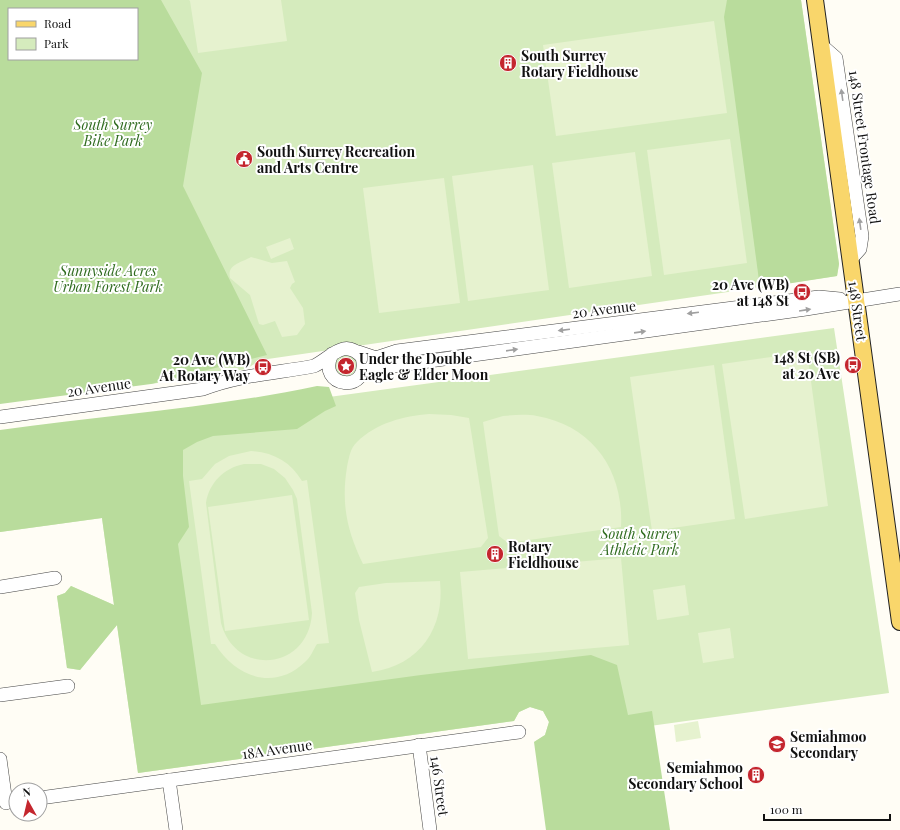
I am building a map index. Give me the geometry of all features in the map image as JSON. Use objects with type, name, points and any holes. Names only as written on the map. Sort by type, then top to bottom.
[{"type":"main road","name":"148 Street","points":[[815,0],[900,622]]},
{"type":"street","name":"20 Avenue","points":[[363,372],[377,366],[401,365],[806,310],[857,300],[900,294]]},
{"type":"street","name":"20 Avenue","points":[[358,352],[376,358],[397,351],[819,297],[857,300]]},
{"type":"street","points":[[344,349],[353,349],[358,352],[362,357],[363,372],[355,381],[343,383],[333,377],[328,367],[332,354],[344,349]]},
{"type":"street","name":"20 Avenue","points":[[0,417],[203,389],[213,385],[246,378],[314,366],[332,354]]},
{"type":"street","name":"20 Avenue","points":[[203,389],[214,391],[316,375],[333,377]]},
{"type":"street","points":[[0,587],[55,578]]},
{"type":"street","points":[[0,695],[68,686]]},
{"type":"street","name":"18A Avenue","points":[[48,797],[519,732]]},
{"type":"street","name":"146 Street","points":[[419,745],[430,830]]},
{"type":"street","points":[[0,759],[7,802]]},
{"type":"street","points":[[169,780],[176,830]]},
{"type":"green space","name":"Sunnyside Acres Urban Forest Park","points":[[0,0],[161,0],[202,73],[183,186],[267,355],[151,384],[0,404]]},
{"type":"green space","points":[[20,0],[801,0],[839,264],[837,276],[261,360],[246,369],[151,384],[148,366],[137,60],[138,8],[18,8]]},
{"type":"green space","points":[[189,0],[281,0],[287,41],[198,53]]},
{"type":"green space","points":[[727,0],[801,0],[839,264],[837,276],[760,288],[724,17]]},
{"type":"green space","points":[[714,21],[727,113],[556,136],[543,45]]},
{"type":"green space","points":[[730,139],[747,263],[664,275],[647,150]]},
{"type":"green space","points":[[635,152],[652,276],[569,288],[552,163]]},
{"type":"green space","points":[[533,165],[549,290],[468,301],[452,176]]},
{"type":"green space","points":[[444,178],[460,303],[379,313],[363,188]]},
{"type":"green space","points":[[290,238],[294,249],[271,259],[266,247]]},
{"type":"green space","points":[[251,257],[272,263],[287,261],[295,282],[290,288],[303,308],[305,324],[297,335],[282,337],[275,321],[263,325],[259,324],[250,295],[230,278],[231,270],[236,264]]},
{"type":"green space","name":"South Surrey Athletic Park","points":[[834,328],[889,693],[534,742],[545,735],[549,722],[543,711],[530,707],[519,712],[514,721],[138,773],[117,625],[80,670],[67,668],[57,596],[65,593],[71,586],[114,605],[102,518],[0,532],[0,442]]},
{"type":"green space","points":[[807,352],[828,506],[745,519],[722,364]]},
{"type":"green space","points":[[346,354],[350,355],[356,361],[356,369],[350,375],[346,376],[342,375],[336,369],[335,365],[336,361],[342,355]]},
{"type":"green space","points":[[714,365],[735,519],[652,531],[630,377]]},
{"type":"green space","points":[[317,386],[329,387],[336,406],[325,411],[297,429],[213,436],[197,442],[183,450],[183,476],[189,527],[178,544],[201,705],[421,675],[591,655],[617,665],[628,715],[652,711],[670,830],[546,830],[534,742],[545,735],[549,722],[543,711],[530,707],[519,712],[514,721],[138,773],[117,625],[80,670],[67,668],[57,596],[65,593],[71,586],[114,605],[102,518],[0,532],[0,430],[199,406],[278,394]]},
{"type":"green space","points":[[429,414],[469,418],[488,538],[481,547],[363,564],[349,529],[345,505],[345,480],[351,450],[365,435],[382,425],[400,419]]},
{"type":"green space","points":[[533,415],[557,421],[575,430],[589,441],[602,455],[611,470],[621,507],[621,527],[508,543],[499,536],[483,422],[503,416]]},
{"type":"green space","points":[[251,451],[267,453],[287,463],[298,474],[302,481],[307,480],[329,643],[317,644],[305,662],[293,671],[281,676],[269,678],[257,677],[245,672],[224,656],[215,644],[211,644],[189,481],[202,479],[215,464],[229,456]],"holes":[[[244,464],[261,464],[274,469],[285,478],[297,499],[312,613],[308,632],[299,646],[286,656],[271,660],[256,659],[241,653],[229,641],[221,623],[206,503],[210,489],[224,473]]]},
{"type":"green space","points":[[292,495],[309,620],[225,631],[208,507]]},
{"type":"green space","points":[[621,558],[629,645],[468,659],[460,572]]},
{"type":"green space","points":[[440,581],[438,614],[433,629],[426,642],[416,653],[404,661],[389,668],[372,672],[359,620],[355,593],[359,587],[386,583]]},
{"type":"green space","points":[[685,585],[689,615],[657,620],[653,590]]},
{"type":"green space","points":[[730,628],[734,658],[703,663],[698,633]]},
{"type":"green space","points":[[698,721],[701,738],[676,742],[674,725]]},
{"type":"place","name":"South Surrey Rotary Fieldhouse","points":[[508,63]]},
{"type":"place","name":"South Surrey Recreation and Arts Centre","points":[[244,159]]},
{"type":"place","name":"20 Ave (WB) at 148 St","points":[[802,292]]},
{"type":"place","name":"148 St (SB) at 20 Ave","points":[[853,365]]},
{"type":"place","name":"Under the Double Eagle & Elder Moon","points":[[346,366]]},
{"type":"place","name":"20 Ave (WB) At Rotary Way","points":[[263,367]]},
{"type":"place","name":"Rotary Fieldhouse","points":[[495,554]]},
{"type":"place","name":"Semiahmoo Secondary","points":[[777,744]]},
{"type":"place","name":"Semiahmoo Secondary School","points":[[756,775]]},
{"type":"park label","name":"South Surrey Bike Park","points":[[113,132]]}]
